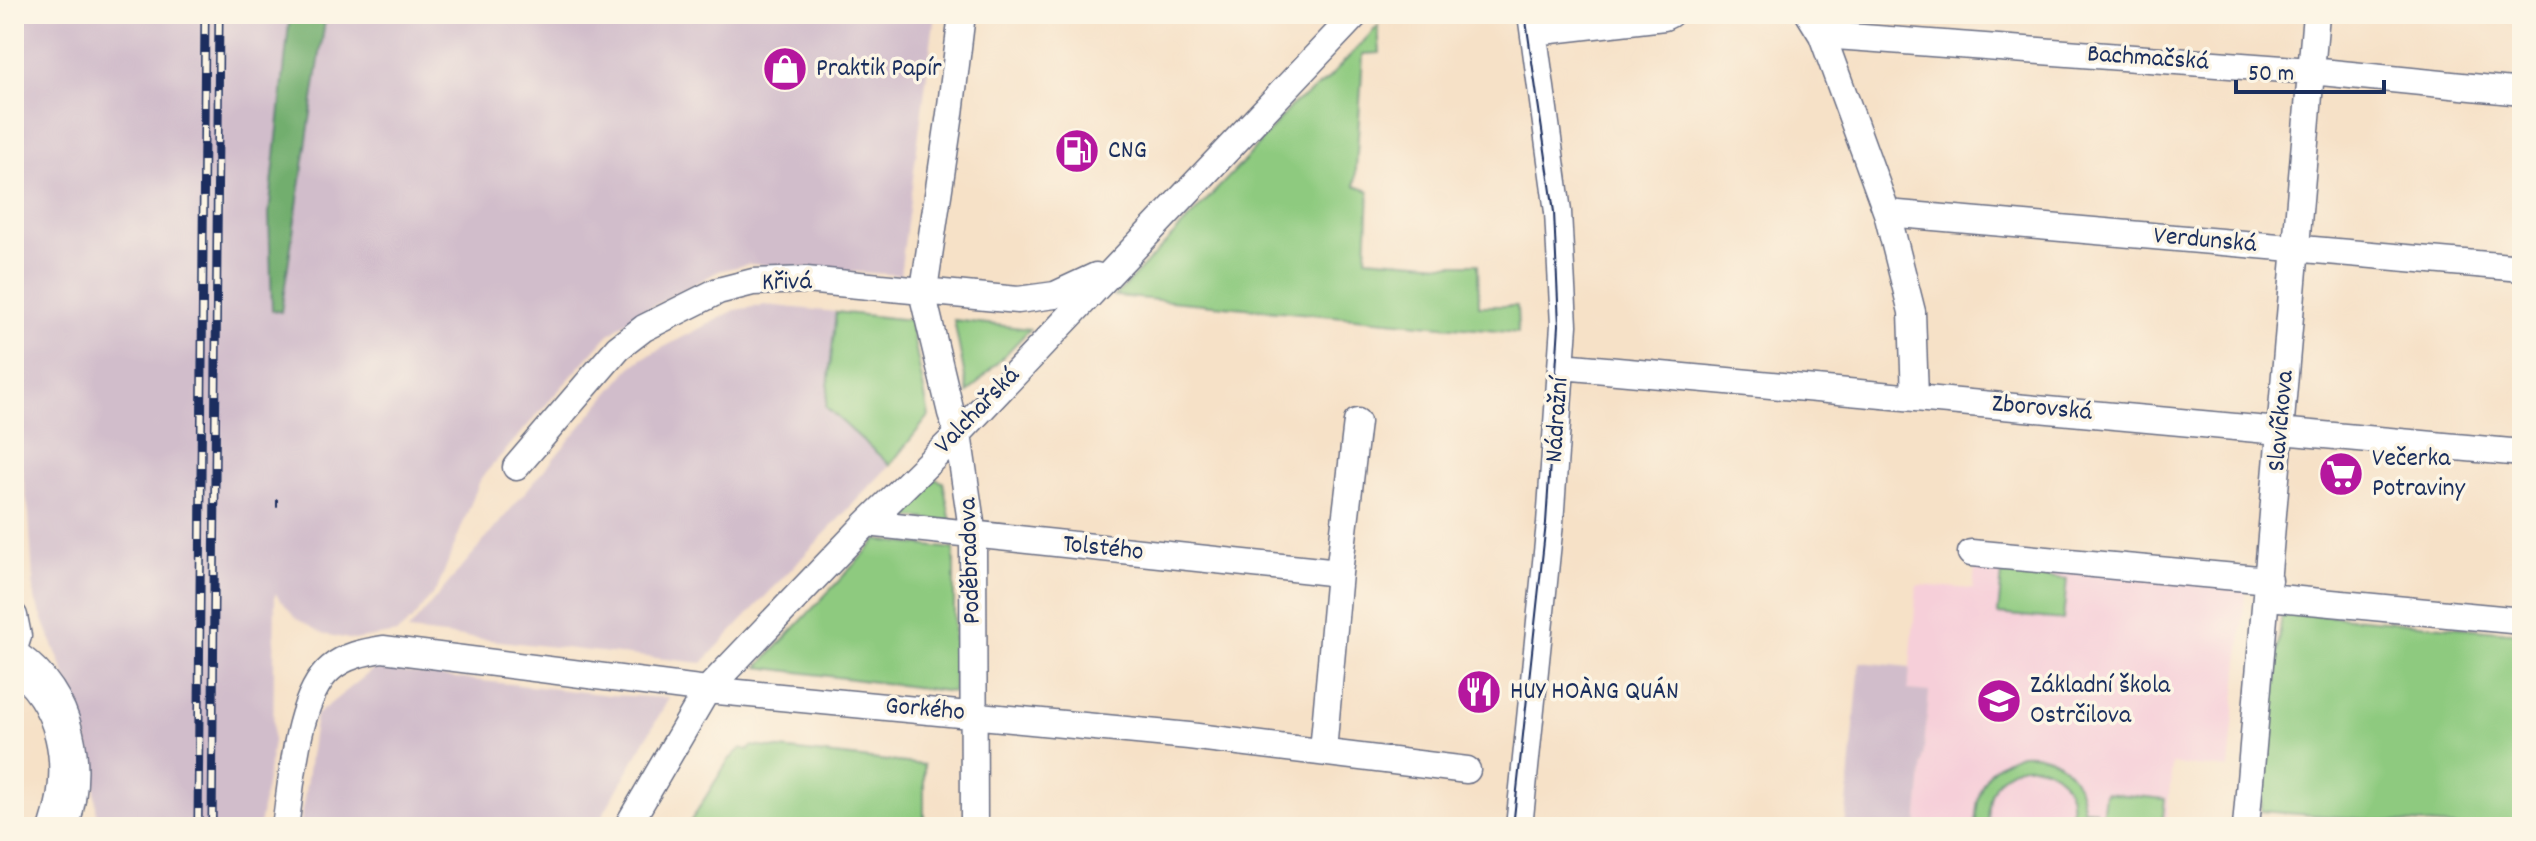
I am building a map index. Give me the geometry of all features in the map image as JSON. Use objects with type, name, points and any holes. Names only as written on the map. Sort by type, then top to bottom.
[{"type":"highway","points":[[14,660],[29,670],[53,703],[66,738],[70,756],[69,788],[59,827]]},
{"type":"street","name":"Poděbradova","points":[[962,14],[924,292],[958,434],[973,536],[974,827]]},
{"type":"street","name":"Valchařská","points":[[627,827],[707,690],[867,523],[958,434],[1356,14]]},
{"type":"street","points":[[1530,20],[1664,17],[1670,14]]},
{"type":"street","name":"Slavíčkova","points":[[2247,827],[2316,14]]},
{"type":"street","name":"Nádražní","points":[[1519,827],[1551,508],[1564,325],[1559,227],[1530,20]]},
{"type":"street","points":[[1815,25],[1887,213],[1912,312],[1915,397]]},
{"type":"street","name":"Bachmačská","points":[[1815,25],[2522,92]]},
{"type":"street","name":"Verdunská","points":[[1887,213],[2522,268]]},
{"type":"street","name":"Křivá","points":[[516,467],[618,348],[644,328],[718,291],[753,282],[793,280],[1018,300],[1043,298],[1083,284],[1119,262]]},
{"type":"street","name":"Zborovská","points":[[1562,366],[2522,453]]},
{"type":"street","points":[[1323,751],[1357,422]]},
{"type":"street","name":"Tolstého","points":[[867,523],[1339,573]]},
{"type":"street","points":[[1971,553],[2522,621]]},
{"type":"street","points":[[14,616],[18,636],[14,649]]},
{"type":"street","name":"Gorkého","points":[[285,827],[303,719],[315,688],[332,668],[343,661],[383,649],[707,690],[974,714],[1323,751],[1467,770]]},
{"type":"shaded area","points":[[14,14],[935,14],[900,275],[749,264],[719,271],[634,316],[608,335],[481,478],[438,587],[412,620],[397,633],[354,640],[323,634],[296,618],[275,593],[273,742],[259,827],[97,827],[94,773],[83,720],[34,597],[29,513],[14,424]]},
{"type":"shaded area","points":[[765,305],[836,312],[826,407],[890,465],[702,663],[408,631],[630,368],[643,358],[735,310]]},
{"type":"shaded area","name":"Základní škola Ostrčilova","points":[[1987,562],[2246,584],[2229,769],[2172,764],[2166,827],[1917,827],[1929,692],[1908,690],[1917,585],[1973,589],[1975,570]]},
{"type":"shaded area","points":[[1860,662],[1910,667],[1908,690],[1929,692],[1917,827],[1845,827]]},
{"type":"shaded area","points":[[374,669],[610,695],[669,698],[596,827],[300,827],[316,715]]},
{"type":"green space","points":[[290,14],[326,14],[281,312],[272,310],[269,214]]},
{"type":"green space","points":[[1378,26],[1380,53],[1363,54],[1355,186],[1369,191],[1366,258],[1478,264],[1479,306],[1517,306],[1518,333],[1115,296],[1246,159],[1290,107],[1327,80]]},
{"type":"green space","points":[[836,312],[910,320],[929,416],[890,465],[826,407]]},
{"type":"green space","points":[[954,320],[1030,329],[968,393]]},
{"type":"green space","points":[[935,479],[943,482],[951,522],[901,516]]},
{"type":"green space","points":[[877,540],[954,549],[954,692],[758,667]]},
{"type":"green space","points":[[2002,573],[2067,579],[2063,620],[1998,614]]},
{"type":"green space","points":[[2282,612],[2522,633],[2522,827],[2461,827],[2261,811]]},
{"type":"green space","points":[[753,746],[924,765],[924,827],[687,827],[728,761],[741,748],[748,750]]},
{"type":"green space","points":[[2021,754],[2034,754],[2055,761],[2072,775],[2083,809],[2095,810],[2094,827],[2070,827],[2071,799],[2064,783],[2044,768],[2032,766],[2020,767],[1999,780],[1989,803],[1988,823],[2029,827],[1975,827],[1984,781],[1997,766]]},
{"type":"green space","points":[[2105,793],[2165,799],[2162,827],[2101,827]]},
{"type":"tram line","points":[[1513,827],[1546,523],[1559,325],[1554,212],[1525,14]]},
{"type":"tram line","points":[[277,500],[277,507]]},
{"type":"railway","points":[[198,827],[205,14]]},
{"type":"railway","points":[[212,827],[219,14]]},
{"type":"place","name":"Praktik Papír","points":[[785,69]]},
{"type":"place","name":"CNG","points":[[1077,151]]},
{"type":"place","name":"Večerka Potraviny","points":[[2341,474]]},
{"type":"place","name":"HUY HOÀNG QUÁN","points":[[1479,692]]},
{"type":"place","name":"Základní škola Ostrčilova","points":[[1999,701]]}]
